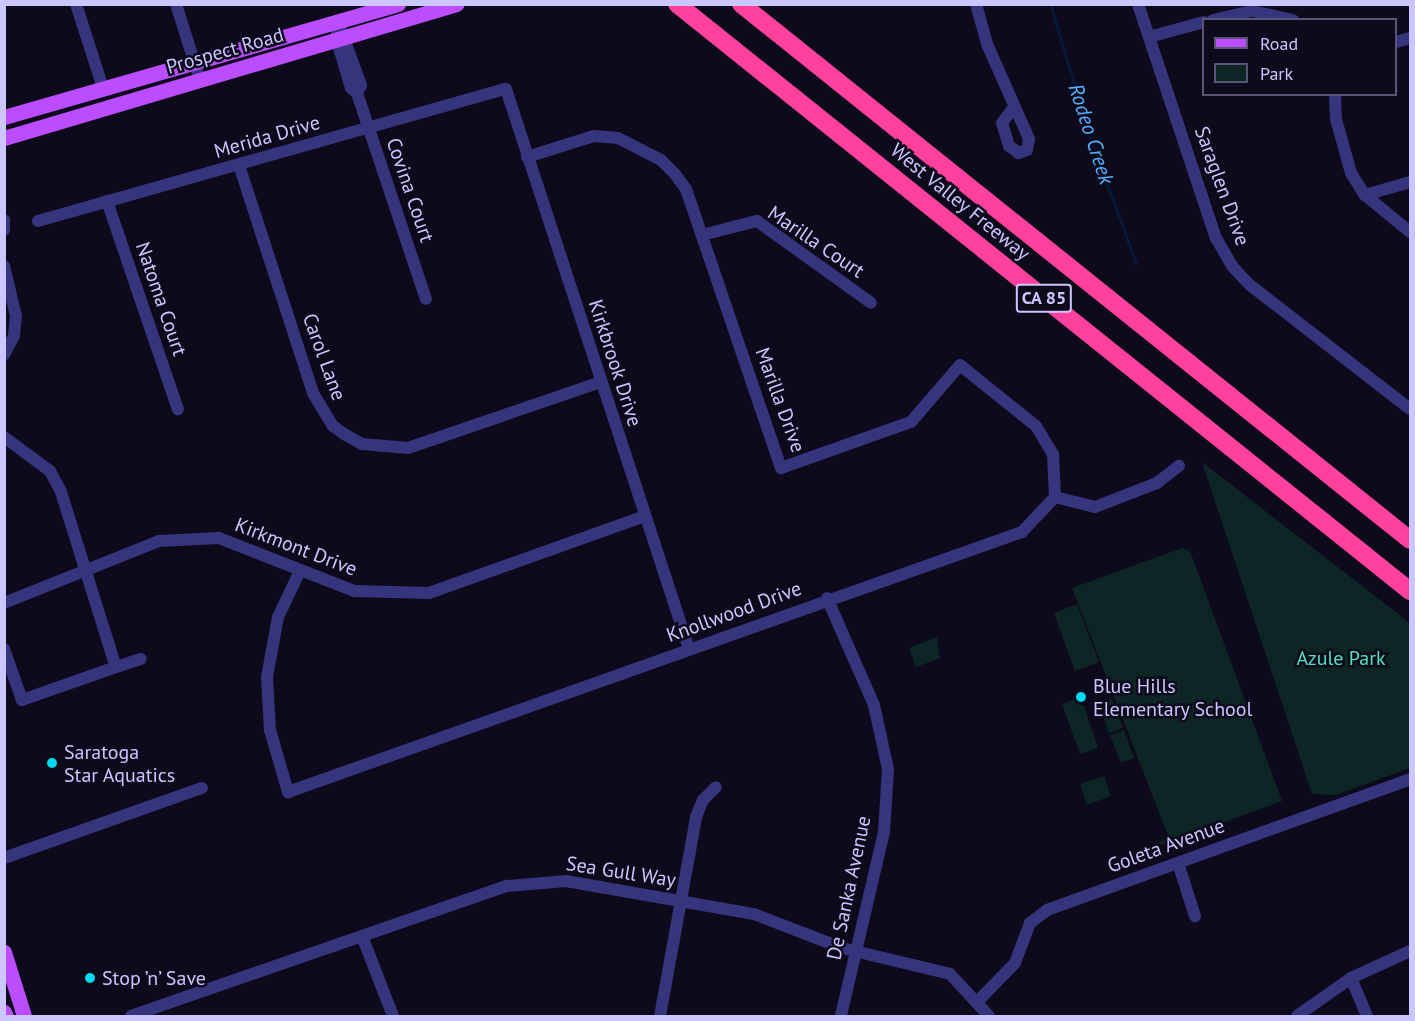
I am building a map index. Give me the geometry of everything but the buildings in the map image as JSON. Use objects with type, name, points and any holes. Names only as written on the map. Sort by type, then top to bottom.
[{"type":"highway","name":"West Valley Freeway","points":[[677,4],[1410,591]]},
{"type":"highway","name":"West Valley Freeway","points":[[741,4],[1410,540]]},
{"type":"main road","name":"Prospect Road","points":[[4,117],[398,4]]},
{"type":"main road","name":"Prospect Road","points":[[4,138],[342,40],[457,4]]},
{"type":"main road","points":[[4,952],[24,1017]]},
{"type":"main road","points":[[4,1012],[6,1017]]},
{"type":"street","points":[[76,4],[103,88]]},
{"type":"street","points":[[176,4],[200,80]]},
{"type":"street","points":[[976,4],[987,44],[1014,106]]},
{"type":"street","name":"Saraglen Drive","points":[[1138,4],[1216,238],[1232,266],[1250,285],[1410,409]]},
{"type":"street","points":[[1222,18],[1252,11],[1284,18]]},
{"type":"street","name":"Covina Court","points":[[337,22],[351,88],[357,93],[426,299]]},
{"type":"street","points":[[1149,37],[1202,22]]},
{"type":"street","name":"Merida Drive","points":[[38,221],[506,89]]},
{"type":"street","name":"Kirkbrook Drive","points":[[506,89],[526,157],[689,649]]},
{"type":"street","points":[[1335,96],[1341,145],[1365,195],[1410,232]]},
{"type":"street","name":"Marilla Drive","points":[[526,157],[594,136],[618,138],[661,160],[686,189],[781,468],[911,422],[960,365],[1036,426],[1053,454],[1055,497]]},
{"type":"street","name":"Carol Lane","points":[[239,165],[313,393],[333,426],[344,434],[362,444],[408,448],[601,382]]},
{"type":"street","points":[[1365,195],[1410,182]]},
{"type":"street","name":"Natoma Court","points":[[107,201],[178,409]]},
{"type":"street","points":[[4,220],[4,230]]},
{"type":"street","name":"Marilla Court","points":[[702,235],[757,221],[871,303]]},
{"type":"street","points":[[4,266],[16,316],[14,336],[4,355]]},
{"type":"street","points":[[4,437],[50,471],[61,492],[116,667]]},
{"type":"street","points":[[1055,497],[1095,507],[1157,483],[1179,466]]},
{"type":"street","name":"Knollwood Drive","points":[[299,573],[278,617],[267,677],[270,730],[288,792],[828,598],[1022,532],[1055,497]]},
{"type":"street","name":"Kirkmont Drive","points":[[4,603],[159,541],[219,538],[299,573],[354,591],[429,593],[645,516]]},
{"type":"street","name":"De Sanka Avenue","points":[[828,598],[874,705],[888,770],[884,832],[841,1017]]},
{"type":"street","points":[[4,649],[22,700],[141,659]]},
{"type":"street","name":"Goleta Avenue","points":[[977,1002],[1016,963],[1030,923],[1047,910],[1410,779]]},
{"type":"street","points":[[660,1017],[696,817],[703,800],[716,787]]},
{"type":"street","points":[[7,858],[202,788]]},
{"type":"street","points":[[1178,863],[1196,916]]},
{"type":"street","name":"Sea Gull Way","points":[[140,1015],[507,886],[566,881],[754,914],[855,952],[950,974],[989,1017]]},
{"type":"street","points":[[362,936],[393,1017]]},
{"type":"street","points":[[1297,1017],[1351,978],[1410,951]]},
{"type":"street","points":[[1351,978],[1367,1017]]},
{"type":"green space","name":"Azule Park","points":[[1202,462],[1410,623],[1410,768],[1336,795],[1312,794]]},
{"type":"green space","points":[[1182,548],[1190,551],[1282,801],[1161,845],[1159,842],[1169,838],[1072,588]]},
{"type":"green space","points":[[1077,604],[1099,662],[1075,671],[1054,613]]},
{"type":"green space","points":[[937,637],[940,658],[916,667],[909,648]]},
{"type":"green space","points":[[1081,697],[1098,748],[1080,754],[1062,704]]},
{"type":"green space","points":[[1112,699],[1123,728],[1109,733],[1099,704]]},
{"type":"green space","points":[[1124,730],[1134,758],[1121,763],[1110,735]]},
{"type":"green space","points":[[1104,776],[1111,796],[1087,805],[1080,784]]},
{"type":"waterway","name":"Rodeo Creek","points":[[1050,4],[1092,143],[1136,263]]},
{"type":"place","name":"Blue Hills Elementary School","points":[[1081,697]]},
{"type":"place","name":"Saratoga Star Aquatics","points":[[52,763]]},
{"type":"place","name":"Stop ’n’ Save","points":[[90,978]]}]
